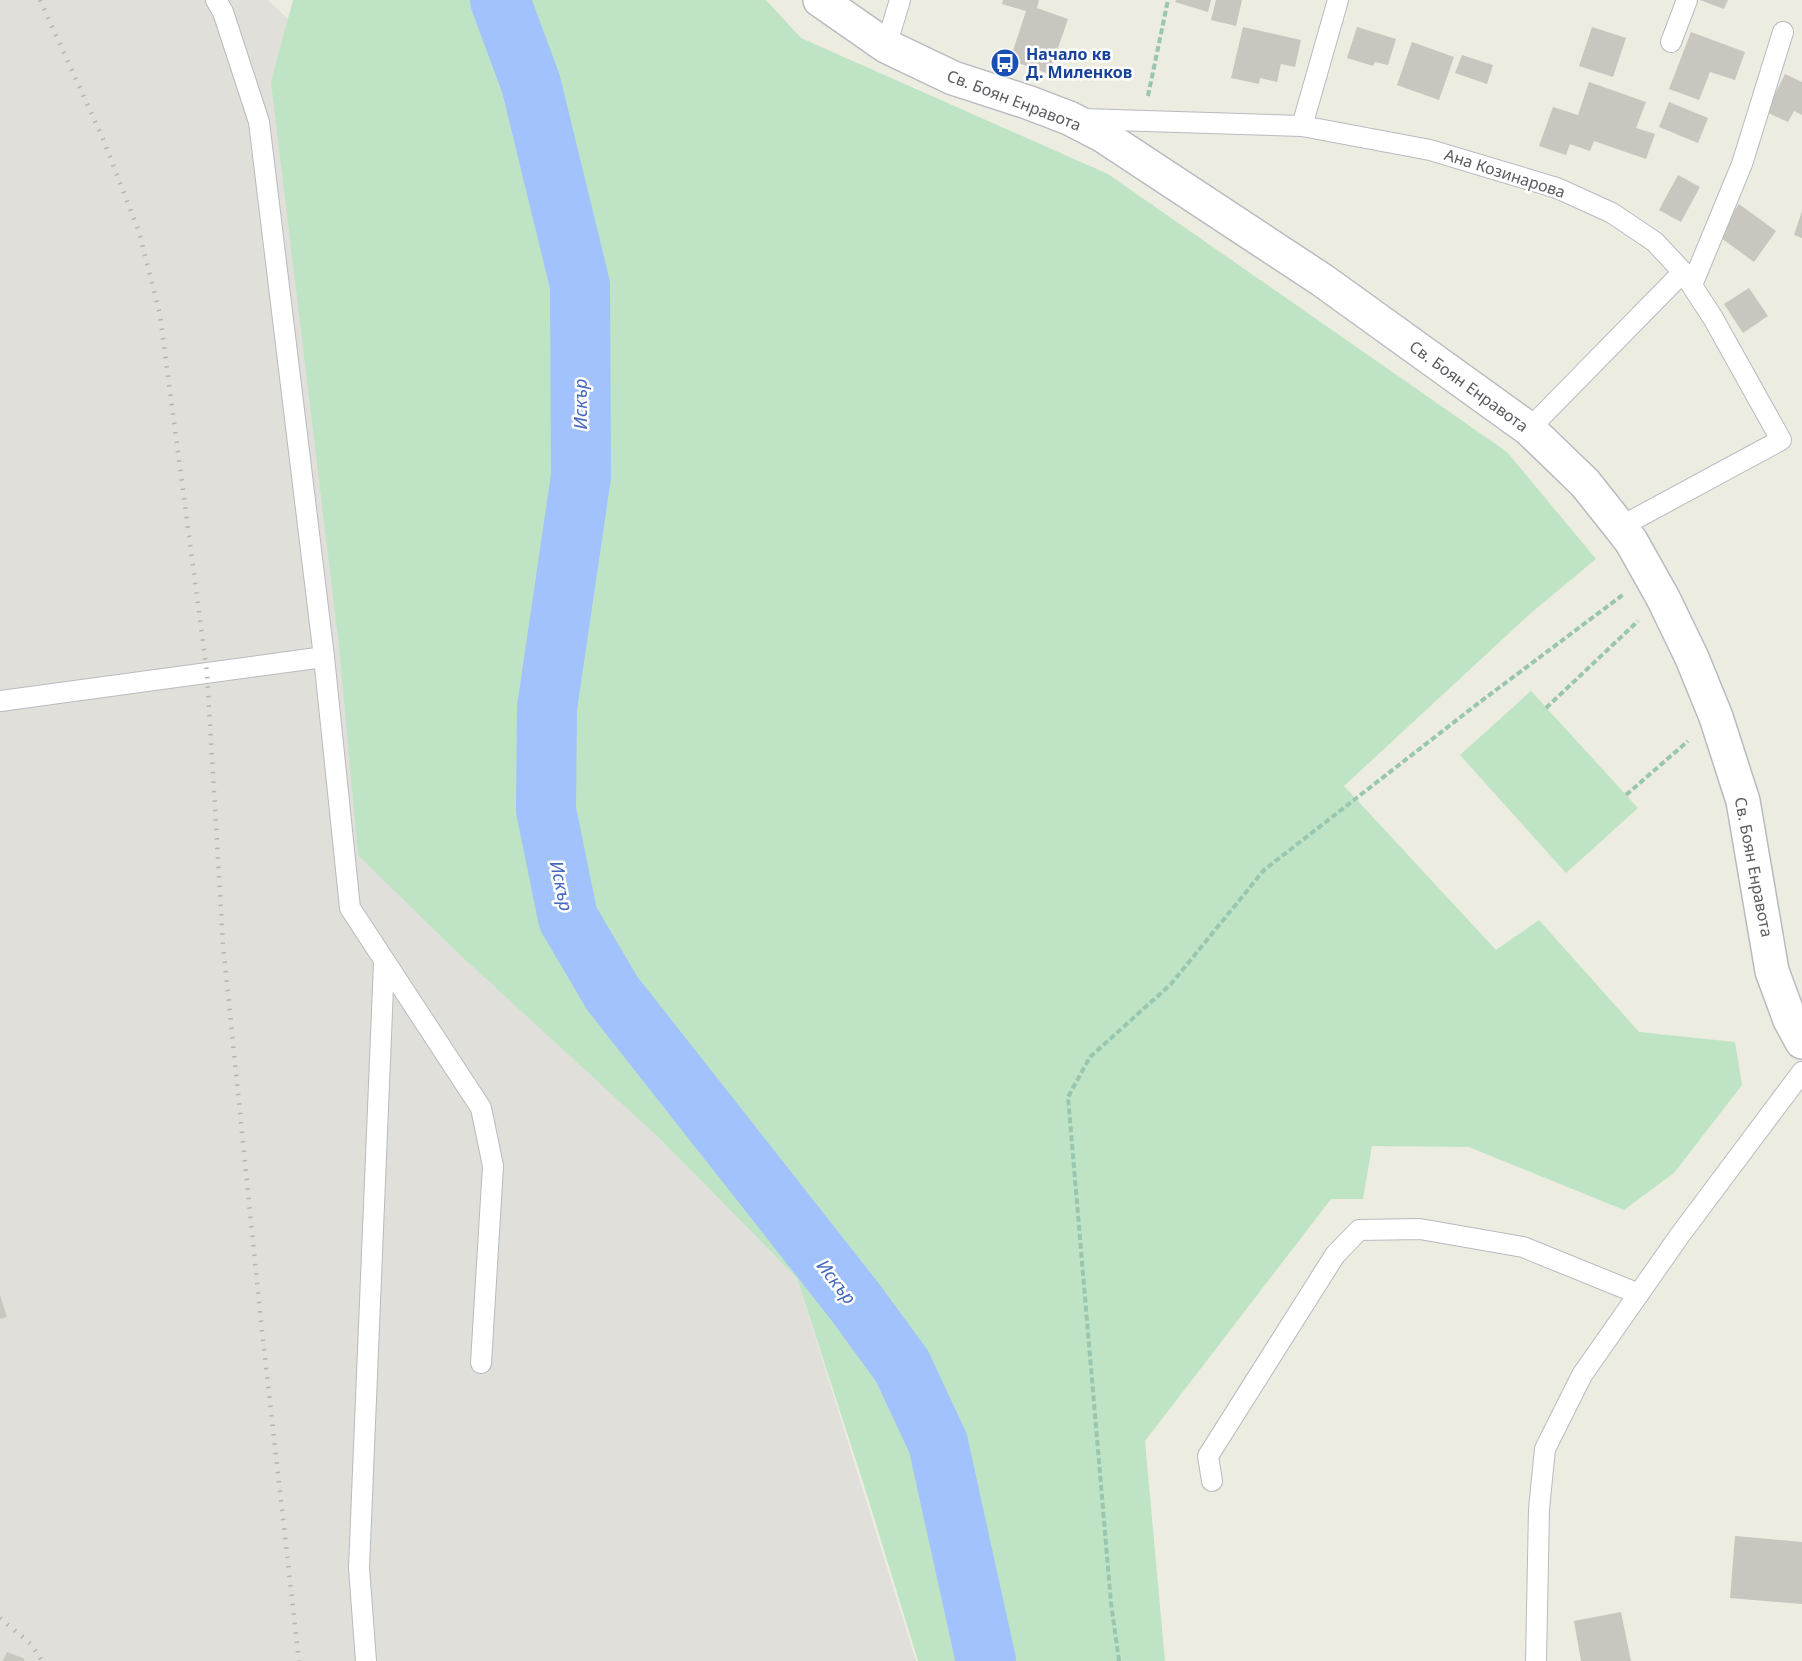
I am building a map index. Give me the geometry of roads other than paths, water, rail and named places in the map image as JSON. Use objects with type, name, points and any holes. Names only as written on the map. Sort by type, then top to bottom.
[{"type":"street","name":"Св. Боян Енравота","points":[[820,0],[886,46],[953,78],[1069,118],[1102,135],[1322,280],[1529,429],[1585,483],[1631,541],[1692,658],[1716,717],[1743,801],[1772,971],[1790,1020],[1802,1042]]},
{"type":"lane","points":[[216,0],[224,12],[259,122],[324,657],[350,908],[481,1108],[493,1166],[482,1363]]},
{"type":"lane","points":[[886,46],[900,0]]},
{"type":"lane","points":[[1302,126],[1338,0]]},
{"type":"lane","points":[[1671,42],[1687,0]]},
{"type":"lane","points":[[1529,429],[1688,279],[1742,164],[1783,32]]},
{"type":"lane","name":"Ана Козинарова","points":[[1069,118],[1302,126],[1364,136],[1430,150],[1557,188],[1612,213],[1655,242],[1688,279],[1713,318],[1781,440],[1620,526]]},
{"type":"lane","points":[[0,701],[324,657]]},
{"type":"lane","points":[[366,1661],[359,1568],[384,963]]},
{"type":"lane","points":[[1536,1661],[1539,1509],[1545,1449],[1582,1375],[1802,1072]]},
{"type":"lane","points":[[1212,1480],[1208,1455],[1335,1256],[1359,1230],[1420,1229],[1523,1247],[1639,1294]]},
{"type":"waterway","name":"Искър","points":[[500,0],[531,84],[580,285],[581,476],[547,708],[546,810],[568,918],[612,993],[856,1303],[902,1366],[938,1443],[986,1661]]},
{"type":"railway","points":[[40,0],[103,139],[139,232],[160,315],[207,673],[223,944],[262,1331],[299,1661]]},
{"type":"railway","points":[[0,1618],[31,1644],[42,1661]]},
{"type":"place","name":"Начало кв Д. Миленков","points":[[1005,63]]}]
